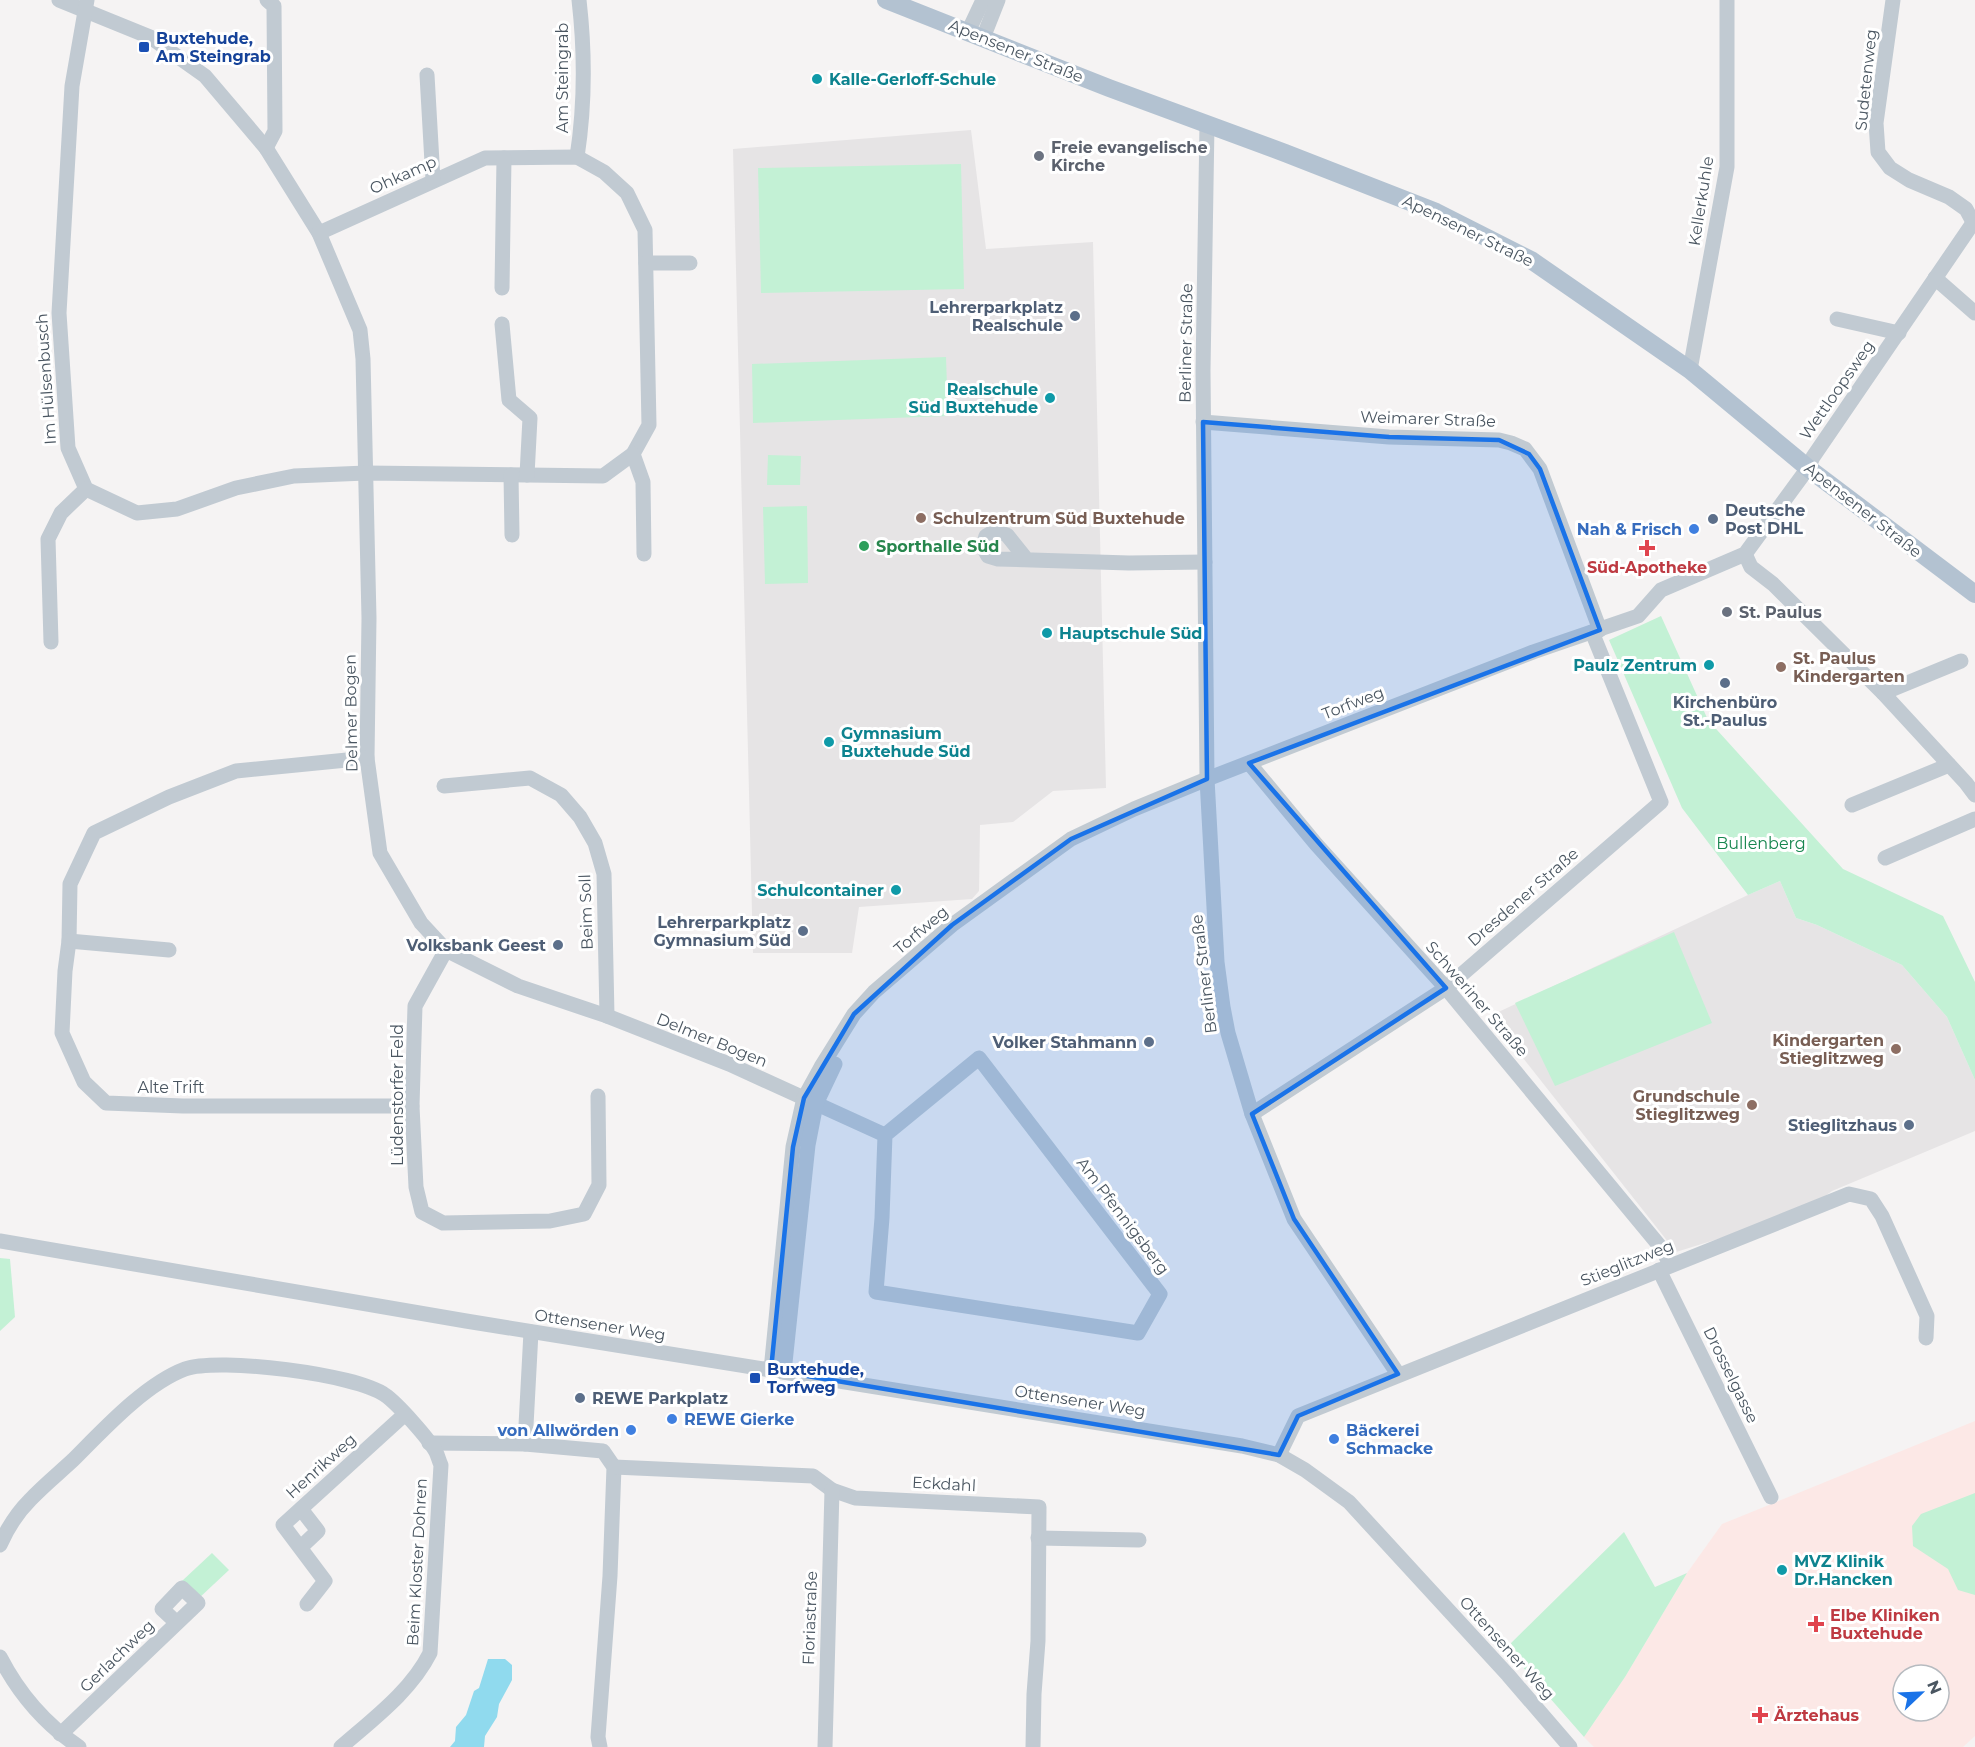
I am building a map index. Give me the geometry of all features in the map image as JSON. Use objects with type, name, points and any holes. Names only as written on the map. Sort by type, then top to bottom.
[{"type":"main road","name":"Apensener Straße","points":[[886,0],[1436,212],[1531,260],[1690,370],[1808,468],[1975,594]]},
{"type":"street","name":"Delmer Bogen","points":[[60,0],[86,5],[150,37],[205,76],[266,148],[319,233],[360,330],[363,359],[369,618],[367,758],[380,853],[421,923],[446,950],[518,986],[607,1016],[729,1064],[810,1101]]},
{"type":"street","points":[[266,148],[275,131],[274,6],[267,0]]},
{"type":"street","name":"Am Steingrab","points":[[577,157],[582,126],[582,32],[579,0]]},
{"type":"street","points":[[976,34],[983,0]]},
{"type":"street","points":[[976,34],[998,0]]},
{"type":"street","name":"Kellerkuhle","points":[[1690,370],[1727,167],[1727,0]]},
{"type":"street","name":"Sudetenweg","points":[[1893,0],[1876,123],[1878,152],[1890,168],[1909,180],[1949,197],[1966,209],[1974,221]]},
{"type":"street","name":"Im Hülsenbusch","points":[[86,5],[72,86],[59,313],[68,448],[86,489]]},
{"type":"street","points":[[427,75],[433,180]]},
{"type":"street","name":"Berliner Straße","points":[[1207,124],[1203,422],[1207,779],[1217,962],[1221,996],[1228,1033],[1252,1113],[1294,1220],[1398,1374]]},
{"type":"street","name":"Ohkamp","points":[[319,233],[485,158],[577,157],[604,172],[627,192],[645,230],[649,425],[633,454],[603,476],[366,473]]},
{"type":"street","points":[[502,288],[504,158]]},
{"type":"street","name":"Wettloopsweg","points":[[1808,468],[1813,457],[1974,221]]},
{"type":"street","points":[[645,263],[690,263]]},
{"type":"street","points":[[1935,278],[1975,313]]},
{"type":"street","name":"Wettloopsweg","points":[[1837,319],[1899,333]]},
{"type":"street","points":[[502,324],[510,400],[530,418],[527,475]]},
{"type":"street","name":"Weimarer Straße","points":[[1203,422],[1386,437],[1499,440],[1520,447],[1529,454],[1540,469],[1596,631]]},
{"type":"street","points":[[633,454],[643,482],[644,554]]},
{"type":"street","points":[[1808,468],[1745,554],[1751,567],[1773,584],[1883,693],[1975,795]]},
{"type":"street","points":[[51,642],[48,539],[61,513],[86,489],[137,513],[177,509],[236,488],[294,476],[366,473]]},
{"type":"street","points":[[511,474],[512,535]]},
{"type":"street","name":"Torfweg","points":[[777,1371],[802,1185],[810,1101],[860,1023],[899,971],[952,925],[1071,839],[1134,809],[1527,654],[1638,616],[1661,590],[1745,554]]},
{"type":"street","points":[[1027,560],[1129,563],[1205,562]]},
{"type":"street","name":"Dresdener Straße","points":[[1252,1113],[1446,988],[1661,802],[1596,631]]},
{"type":"street","points":[[1883,693],[1960,661]]},
{"type":"street","name":"Alte Trift","points":[[367,758],[236,771],[170,797],[94,833],[70,884],[69,941],[62,1033],[84,1082],[106,1103],[183,1106],[412,1106]]},
{"type":"street","name":"Schweriner Straße","points":[[1249,763],[1319,849],[1446,988],[1663,1250],[1664,1267]]},
{"type":"street","points":[[1852,805],[1949,765]]},
{"type":"street","name":"Beim Soll","points":[[444,786],[530,778],[561,795],[580,817],[595,843],[604,874],[607,1016]]},
{"type":"street","points":[[1886,858],[1975,819]]},
{"type":"street","points":[[69,941],[169,950]]},
{"type":"street","name":"Lüdenstorfer Feld","points":[[446,950],[415,1006],[412,1106],[416,1187],[422,1212],[442,1223],[550,1221],[584,1214],[599,1185],[598,1096]]},
{"type":"street","name":"Am Pfennigsberg","points":[[979,1058],[1160,1294],[1138,1333],[876,1292],[885,1135],[979,1058]]},
{"type":"street","points":[[810,1101],[885,1135]]},
{"type":"street","name":"Stieglitzweg","points":[[1279,1455],[1298,1416],[1849,1194],[1871,1199],[1881,1216],[1928,1316],[1926,1338]]},
{"type":"street","name":"Ottensener Weg","points":[[0,1241],[531,1332],[1233,1444],[1279,1455],[1305,1470],[1349,1502],[1500,1666],[1570,1747]]},
{"type":"street","name":"Drosselgasse","points":[[1664,1267],[1771,1497]]},
{"type":"street","points":[[525,1444],[531,1332]]},
{"type":"street","name":"Beim Kloster Dohren","points":[[0,1545],[5,1533],[29,1500],[106,1427],[167,1377],[187,1368],[233,1364],[360,1382],[385,1395],[429,1443],[436,1452],[441,1465],[430,1653],[422,1670],[341,1747]]},
{"type":"street","name":"Henrikweg","points":[[301,1547],[283,1525],[404,1415]]},
{"type":"street","points":[[429,1443],[525,1444],[603,1451],[614,1467],[610,1576],[598,1737],[600,1747]]},
{"type":"street","name":"Eckdahl","points":[[614,1467],[813,1476],[832,1490],[855,1498],[1039,1507],[1038,1641],[1033,1747]]},
{"type":"street","name":"Floriastraße","points":[[825,1747],[832,1490]]},
{"type":"street","points":[[301,1509],[318,1531],[301,1547],[325,1581],[307,1604]]},
{"type":"street","points":[[1038,1538],[1139,1540]]},
{"type":"street","name":"Gerlachweg","points":[[60,1734],[177,1623],[198,1603],[182,1588],[162,1609],[177,1623]]},
{"type":"street","points":[[0,1658],[28,1703],[60,1734],[79,1747]]},
{"type":"highlighted area","points":[[1203,422],[1389,437],[1499,440],[1529,454],[1540,469],[1600,630],[1249,763],[1446,988],[1252,1114],[1294,1219],[1398,1374],[1298,1416],[1279,1455],[771,1370],[793,1147],[804,1098],[854,1014],[952,925],[1071,839],[1207,779]]},
{"type":"shaded area","name":"Schulzentrum Süd Buxtehude","points":[[971,130],[986,249],[1093,242],[1106,788],[1053,791],[1013,822],[980,825],[979,891],[972,899],[859,907],[852,953],[753,953],[733,149]]},
{"type":"shaded area","points":[[1780,881],[1796,918],[1817,925],[1902,965],[1947,1017],[1975,1080],[1975,1131],[1832,1191],[1802,1213],[1676,1252],[1490,1016]]},
{"type":"shaded area","name":"Elbe Kliniken Buxtehude","points":[[1975,1421],[1975,1736],[1963,1747],[1594,1747],[1584,1737],[1625,1677],[1687,1573],[1722,1524]]},
{"type":"green space","points":[[961,164],[964,289],[761,293],[758,168]]},
{"type":"green space","points":[[946,357],[948,416],[753,423],[752,364]]},
{"type":"green space","points":[[768,455],[801,456],[800,485],[767,485]]},
{"type":"green space","points":[[807,506],[808,583],[765,584],[763,507]]},
{"type":"green space","name":"Bullenberg","points":[[1661,616],[1708,720],[1843,869],[1943,916],[1975,982],[1975,1080],[1947,1017],[1902,965],[1817,925],[1796,918],[1780,881],[1748,895],[1682,808],[1609,640]]},
{"type":"green space","points":[[1674,932],[1712,1023],[1555,1086],[1515,1003]]},
{"type":"green space","points":[[0,1258],[10,1259],[15,1317],[0,1331]]},
{"type":"green space","points":[[1975,1493],[1975,1595],[1958,1590],[1948,1569],[1913,1546],[1912,1526],[1921,1514]]},
{"type":"green space","points":[[1624,1532],[1655,1587],[1687,1573],[1625,1677],[1584,1737],[1506,1648]]},
{"type":"green space","points":[[212,1553],[229,1570],[198,1599],[182,1581]]},
{"type":"water","points":[[488,1659],[505,1659],[512,1665],[512,1680],[499,1704],[497,1717],[485,1736],[484,1747],[450,1747],[455,1741],[456,1727],[466,1715],[474,1691],[479,1688]]},
{"type":"place","name":"Buxtehude, Am Steingrab","points":[[144,47]]},
{"type":"place","name":"Kalle-Gerloff-Schule","points":[[817,79]]},
{"type":"place","name":"Freie evangelische Kirche","points":[[1039,156]]},
{"type":"place","name":"Lehrerparkplatz Realschule","points":[[1075,316]]},
{"type":"place","name":"Realschule Süd Buxtehude","points":[[1050,398]]},
{"type":"place","name":"Schulzentrum Süd Buxtehude","points":[[921,518]]},
{"type":"place","name":"Deutsche Post DHL","points":[[1713,519]]},
{"type":"place","name":"Nah & Frisch","points":[[1694,529]]},
{"type":"place","name":"Sporthalle Süd","points":[[864,546]]},
{"type":"place","name":"Süd-Apotheke","points":[[1647,548]]},
{"type":"place","name":"St. Paulus","points":[[1727,612]]},
{"type":"place","name":"Hauptschule Süd","points":[[1047,633]]},
{"type":"place","name":"Paulz Zentrum","points":[[1709,665]]},
{"type":"place","name":"St. Paulus Kindergarten","points":[[1781,667]]},
{"type":"place","name":"Kirchenbüro St.-Paulus","points":[[1725,683]]},
{"type":"place","name":"Gymnasium Buxtehude Süd","points":[[829,742]]},
{"type":"place","name":"Schulcontainer","points":[[896,890]]},
{"type":"place","name":"Lehrerparkplatz Gymnasium Süd","points":[[803,931]]},
{"type":"place","name":"Volksbank Geest","points":[[558,945]]},
{"type":"place","name":"Volker Stahmann","points":[[1149,1042]]},
{"type":"place","name":"Kindergarten Stieglitzweg","points":[[1896,1049]]},
{"type":"place","name":"Grundschule Stieglitzweg","points":[[1752,1105]]},
{"type":"place","name":"Stieglitzhaus","points":[[1909,1125]]},
{"type":"place","name":"Buxtehude, Torfweg","points":[[755,1378]]},
{"type":"place","name":"REWE Parkplatz","points":[[580,1398]]},
{"type":"place","name":"REWE Gierke","points":[[672,1419]]},
{"type":"place","name":"von Allwörden","points":[[631,1430]]},
{"type":"place","name":"Bäckerei Schmacke","points":[[1334,1439]]},
{"type":"place","name":"MVZ Klinik Dr.Hancken","points":[[1782,1570]]},
{"type":"place","name":"Elbe Kliniken Buxtehude","points":[[1816,1624]]},
{"type":"place","name":"Ärztehaus","points":[[1760,1715]]}]
